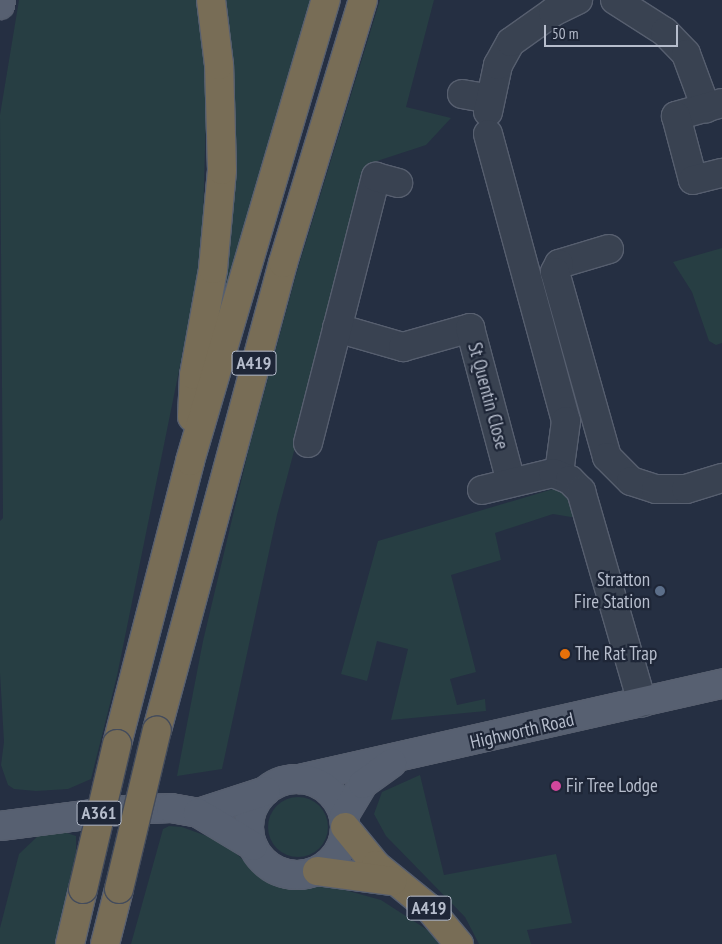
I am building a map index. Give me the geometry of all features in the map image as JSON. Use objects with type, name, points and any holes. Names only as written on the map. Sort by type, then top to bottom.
[{"type":"highway","name":"A419","points":[[190,461],[194,375],[213,269],[222,170],[219,65],[211,0]]},
{"type":"highway","name":"A419","points":[[70,944],[117,744],[190,461],[326,0]]},
{"type":"highway","name":"A419","points":[[105,944],[157,730],[259,346],[364,0]]},
{"type":"highway","name":"A419","points":[[345,821],[392,881],[429,908],[459,944]]},
{"type":"highway","name":"A419","points":[[317,871],[392,881]]},
{"type":"main road","points":[[0,5],[1,0]]},
{"type":"main road","name":"Highworth Road","points":[[299,779],[373,762],[402,759],[722,684]]},
{"type":"main road","name":"Highworth Road","points":[[345,821],[363,784],[379,770],[402,759]]},
{"type":"main road","points":[[299,779],[324,788],[336,800],[345,821],[340,849],[327,866],[299,876],[280,872],[264,862],[253,846],[251,816],[266,791],[282,782],[299,779]]},
{"type":"main road","name":"A361","points":[[198,813],[266,791]]},
{"type":"main road","name":"A361","points":[[0,826],[150,807],[198,813],[253,846]]},
{"type":"street","points":[[559,474],[566,421],[488,115],[498,65],[511,42],[573,1]]},
{"type":"street","points":[[623,2],[665,32],[686,54],[714,105],[676,116],[694,180],[722,173]]},
{"type":"street","points":[[462,94],[488,115]]},
{"type":"street","points":[[308,443],[376,177],[398,183]]},
{"type":"street","points":[[609,249],[559,264],[555,272],[607,457],[630,481],[656,489],[686,489],[722,478]]},
{"type":"street","name":"St Quentin Close","points":[[337,328],[403,347],[470,328],[511,482]]},
{"type":"street","points":[[482,490],[546,473],[559,474],[570,480],[584,497],[642,702]]},
{"type":"green space","points":[[19,0],[197,0],[207,77],[203,222],[196,287],[117,676],[91,779],[68,789],[36,791],[14,789],[8,785],[1,765],[4,742],[0,673],[0,521],[3,518],[0,115]]},
{"type":"green space","points":[[221,0],[317,0],[219,324],[212,323]]},
{"type":"green space","points":[[380,0],[434,0],[406,107],[451,118],[426,145],[371,163],[277,515],[222,769],[177,776],[203,641],[249,448],[297,271]]},
{"type":"green space","points":[[722,248],[722,343],[716,345],[709,341],[692,292],[673,262]]},
{"type":"green space","points":[[560,487],[583,515],[571,517],[553,514],[495,533],[501,560],[451,575],[476,672],[450,679],[457,705],[485,699],[486,711],[391,720],[408,649],[377,641],[367,681],[341,674],[378,541]]},
{"type":"green space","points":[[420,775],[444,875],[556,854],[572,923],[527,930],[531,944],[479,944],[465,917],[386,836],[374,814],[382,792]]},
{"type":"green space","points":[[298,797],[315,802],[323,810],[328,827],[323,844],[315,852],[298,857],[281,852],[273,844],[268,827],[273,810],[281,802]]},
{"type":"green space","points":[[169,826],[182,827],[223,842],[268,882],[283,887],[334,887],[381,900],[429,931],[439,944],[131,944],[163,829]]},
{"type":"green space","points":[[61,831],[76,836],[76,854],[57,944],[0,944],[0,928],[19,854],[40,834]]},
{"type":"place","name":"Stratton Fire Station","points":[[660,591]]},
{"type":"place","name":"The Rat Trap","points":[[565,654]]},
{"type":"place","name":"Fir Tree Lodge","points":[[556,786]]}]
